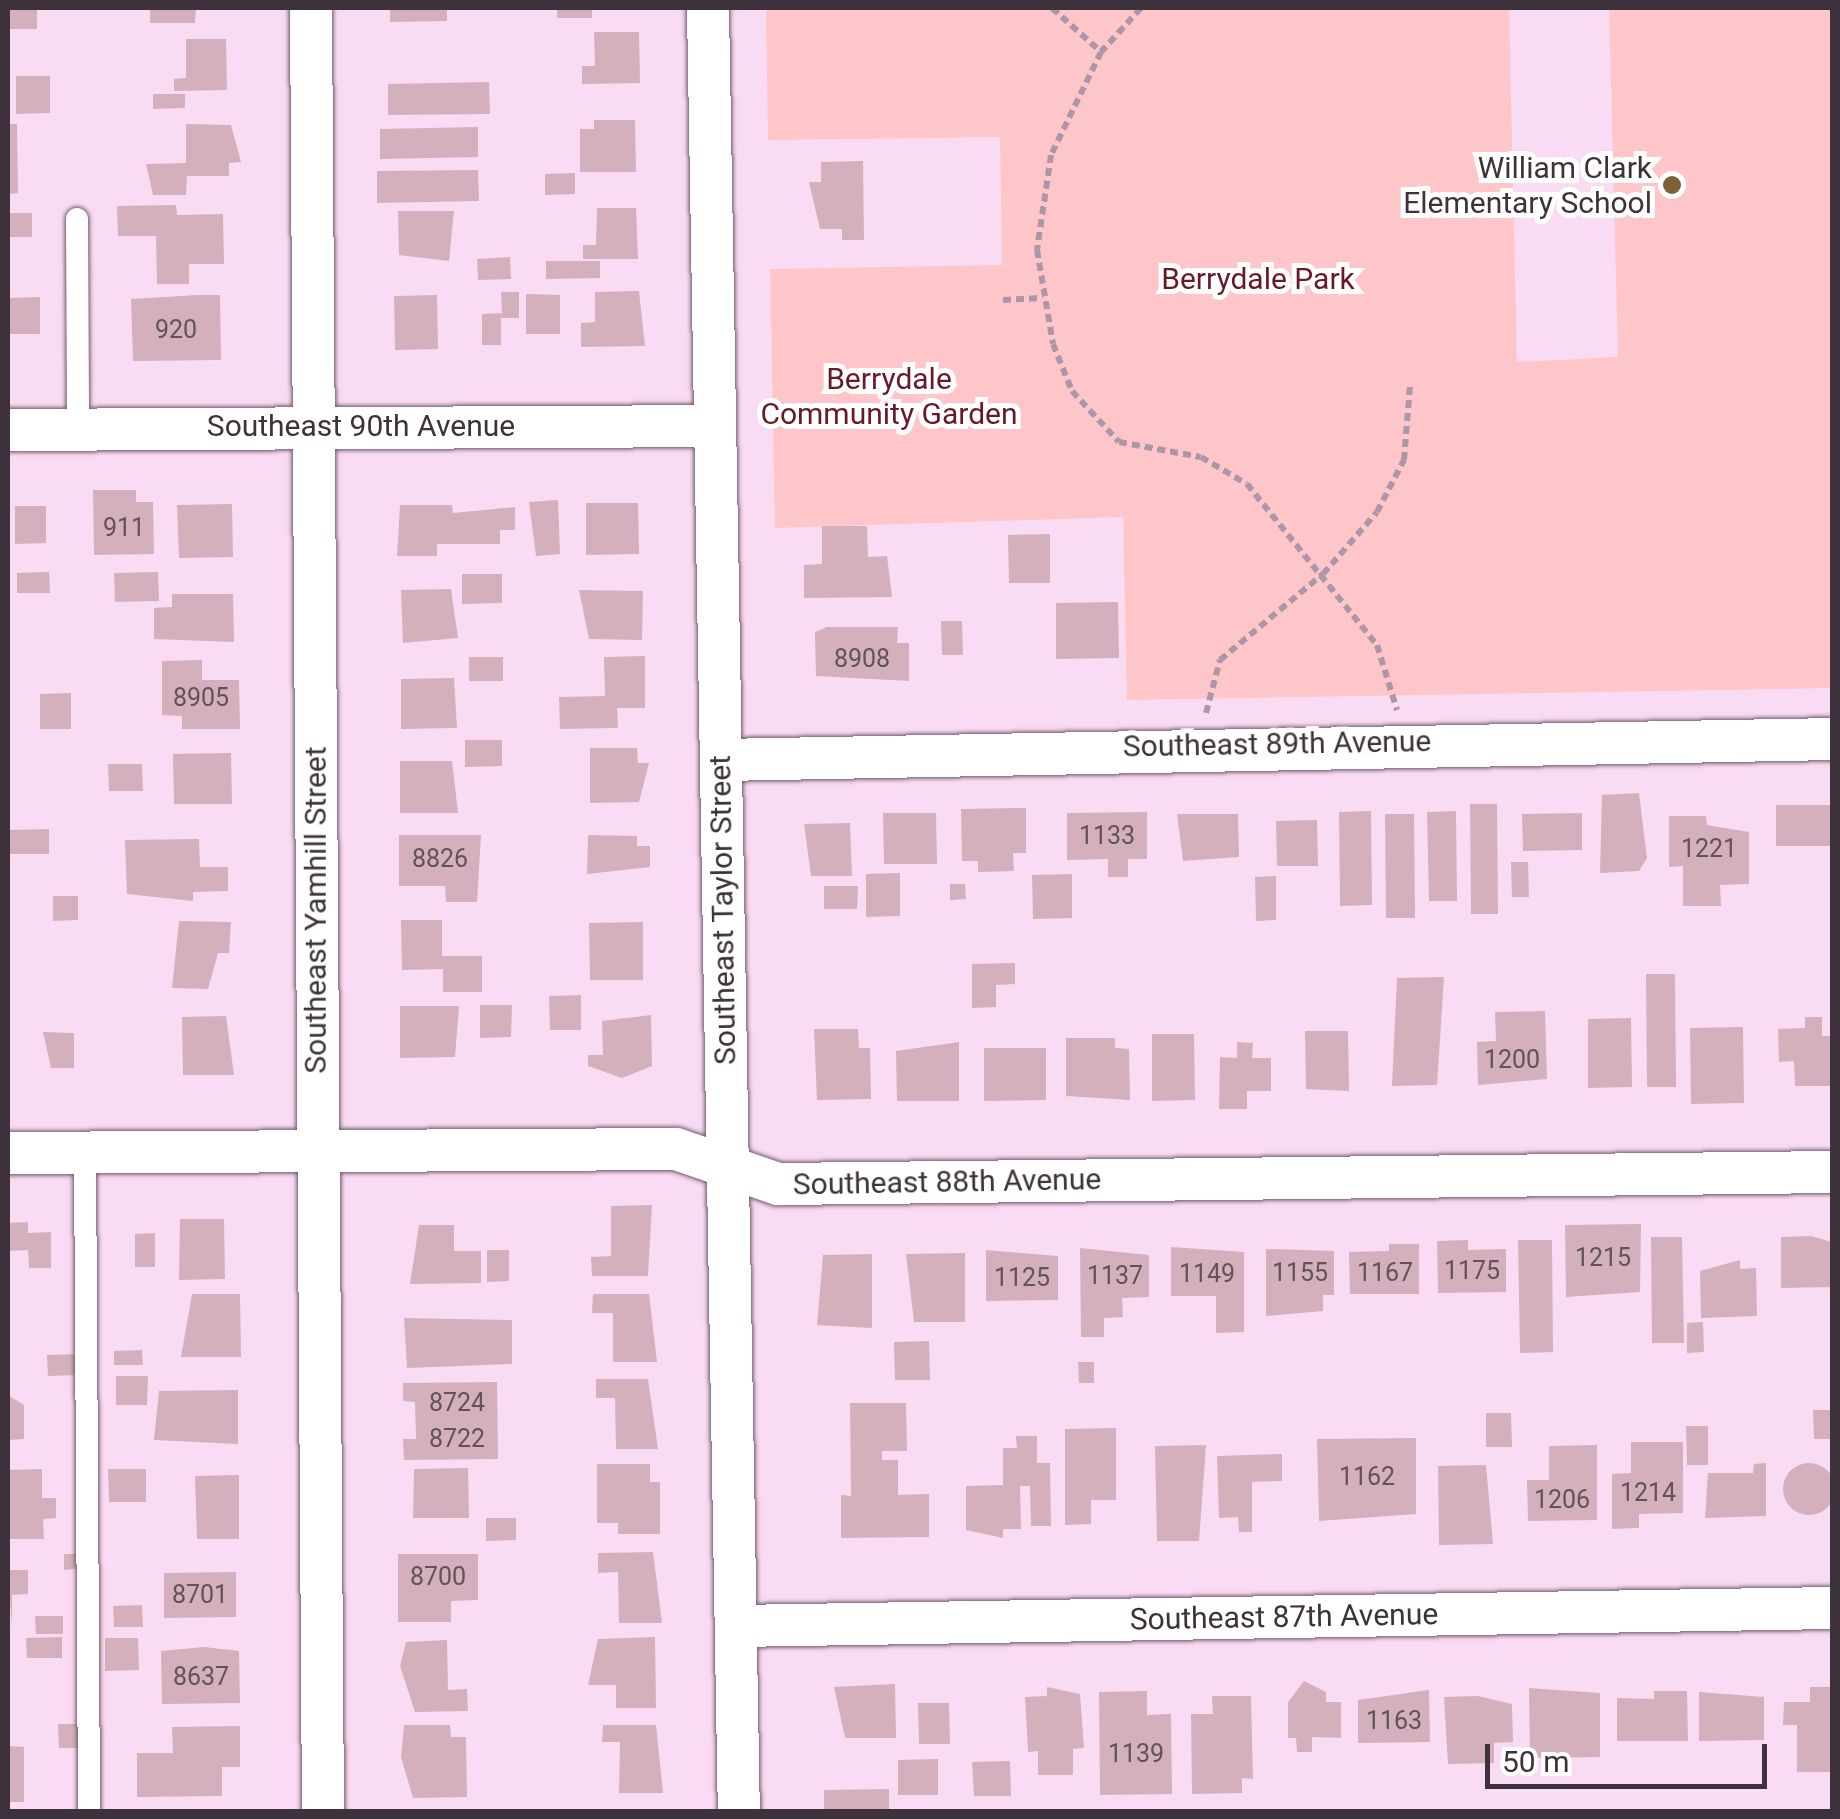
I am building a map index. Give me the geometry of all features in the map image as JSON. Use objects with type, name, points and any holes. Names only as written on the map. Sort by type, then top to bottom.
[{"type":"street","name":"Southeast Yamhill Street","points":[[311,8],[323,1812]]},
{"type":"street","name":"Southeast Taylor Street","points":[[708,8],[739,1812]]},
{"type":"street","name":"Southeast 90th Avenue","points":[[8,430],[313,425],[715,426]]},
{"type":"street","name":"Southeast 89th Avenue","points":[[721,760],[1206,744],[1832,740]]},
{"type":"street","name":"Southeast 88th Avenue","points":[[8,1152],[676,1149],[778,1184],[1832,1172]]},
{"type":"street","name":"Southeast 87th Avenue","points":[[736,1626],[1832,1608]]},
{"type":"lane","points":[[76,219],[78,429]]},
{"type":"lane","points":[[85,1152],[89,1812]]},
{"type":"path","points":[[1052,8],[1101,52]]},
{"type":"path","points":[[1141,8],[1101,52],[1062,123],[1039,202],[1041,298],[1072,392],[1090,417],[1131,446],[1224,466],[1323,574],[1377,645],[1400,741]]},
{"type":"path","points":[[1003,300],[1041,298]]},
{"type":"path","points":[[1206,744],[1207,693],[1220,660],[1323,574],[1364,530],[1404,460],[1410,386]]},
{"type":"green space","points":[[766,8],[1509,8],[1517,362],[1618,357],[1609,8],[1832,8],[1832,688],[1127,700],[1123,517],[775,528],[770,269],[1002,265],[1000,137],[768,140]]},
{"type":"building","points":[[8,8],[37,8],[37,29],[8,29]]},
{"type":"building","points":[[150,8],[196,8],[195,23],[150,23]]},
{"type":"building","points":[[390,8],[447,8],[447,21],[390,22]]},
{"type":"building","points":[[557,8],[592,8],[592,18],[557,18]]},
{"type":"building","points":[[594,32],[639,32],[640,83],[582,84],[582,66],[595,66]]},
{"type":"building","points":[[186,39],[226,39],[227,90],[174,91],[174,79],[186,78]]},
{"type":"building","points":[[16,76],[50,76],[50,113],[16,114]]},
{"type":"building","points":[[489,82],[490,114],[388,115],[388,84]]},
{"type":"building","points":[[153,94],[185,94],[185,108],[153,109]]},
{"type":"building","points":[[594,120],[635,120],[636,172],[580,172],[580,129],[594,129]]},
{"type":"building","points":[[8,124],[17,124],[18,193],[8,194]]},
{"type":"building","points":[[186,124],[231,125],[241,162],[229,163],[229,176],[187,176],[186,195],[153,195],[146,164],[186,163]]},
{"type":"building","points":[[478,127],[478,157],[380,159],[380,129]]},
{"type":"building","points":[[863,161],[864,240],[842,240],[842,229],[820,229],[809,182],[821,182],[821,162]]},
{"type":"building","points":[[478,170],[479,201],[377,203],[377,171]]},
{"type":"building","points":[[575,173],[575,194],[545,195],[545,174]]},
{"type":"building","points":[[176,205],[177,215],[223,214],[224,264],[189,264],[189,284],[157,284],[156,236],[118,236],[117,206]]},
{"type":"building","points":[[597,208],[636,208],[638,259],[583,259],[583,245],[596,245]]},
{"type":"building","points":[[398,211],[454,211],[449,261],[399,255]]},
{"type":"building","points":[[8,213],[32,213],[32,237],[8,237]]},
{"type":"building","points":[[510,257],[511,279],[478,280],[477,259]]},
{"type":"building","points":[[546,261],[600,261],[600,278],[546,279]]},
{"type":"building","points":[[639,291],[645,346],[581,347],[581,323],[595,322],[595,292]]},
{"type":"building","points":[[501,292],[519,292],[519,318],[501,318],[501,345],[482,345],[482,314],[502,313]]},
{"type":"building","points":[[526,294],[560,295],[560,334],[526,334]]},
{"type":"building","points":[[220,295],[221,360],[133,361],[131,299]]},
{"type":"building","points":[[437,295],[438,349],[395,350],[394,296]]},
{"type":"building","points":[[40,297],[40,334],[8,334],[8,298]]},
{"type":"building","points":[[93,490],[136,490],[136,502],[153,502],[154,554],[94,555]]},
{"type":"building","points":[[558,500],[560,554],[536,556],[529,502]]},
{"type":"building","points":[[586,503],[638,503],[639,554],[586,555]]},
{"type":"building","points":[[232,504],[233,557],[179,558],[177,505]]},
{"type":"building","points":[[400,505],[452,505],[453,513],[515,507],[515,530],[500,530],[500,544],[437,544],[437,556],[397,556]]},
{"type":"building","points":[[15,506],[46,506],[46,543],[15,544]]},
{"type":"building","points":[[822,526],[867,526],[868,557],[887,556],[892,597],[804,598],[804,565],[822,564]]},
{"type":"building","points":[[1050,534],[1050,583],[1009,583],[1008,535]]},
{"type":"building","points":[[49,572],[50,593],[17,593],[17,573]]},
{"type":"building","points":[[158,572],[159,601],[115,602],[114,573]]},
{"type":"building","points":[[462,574],[502,574],[502,603],[462,604]]},
{"type":"building","points":[[451,589],[458,638],[403,643],[401,590]]},
{"type":"building","points":[[579,590],[643,591],[642,640],[589,639]]},
{"type":"building","points":[[172,594],[233,594],[234,642],[154,639],[154,608],[172,607]]},
{"type":"building","points":[[1118,602],[1119,658],[1056,659],[1056,603]]},
{"type":"building","points":[[941,621],[962,621],[963,655],[942,655]]},
{"type":"building","points":[[827,627],[898,627],[897,643],[909,643],[909,681],[816,676],[815,632]]},
{"type":"building","points":[[645,656],[645,708],[617,708],[618,728],[560,729],[559,697],[605,696],[604,657]]},
{"type":"building","points":[[469,657],[503,657],[503,681],[469,681]]},
{"type":"building","points":[[202,660],[202,680],[239,680],[240,729],[182,729],[182,716],[162,715],[162,661]]},
{"type":"building","points":[[454,678],[457,728],[401,729],[401,679]]},
{"type":"building","points":[[71,693],[71,729],[40,729],[40,694]]},
{"type":"building","points":[[465,740],[502,740],[502,766],[465,767]]},
{"type":"building","points":[[590,748],[637,748],[638,763],[649,763],[639,802],[590,803]]},
{"type":"building","points":[[231,753],[232,804],[174,804],[173,754]]},
{"type":"building","points":[[400,761],[452,761],[458,813],[400,813]]},
{"type":"building","points":[[108,764],[142,764],[143,791],[109,791]]},
{"type":"building","points":[[1639,793],[1647,858],[1639,871],[1600,873],[1602,795]]},
{"type":"building","points":[[1470,804],[1497,804],[1498,914],[1471,914]]},
{"type":"building","points":[[1776,805],[1832,805],[1832,846],[1776,846]]},
{"type":"building","points":[[1026,808],[1026,853],[1013,853],[1014,871],[978,872],[978,861],[962,861],[961,809]]},
{"type":"building","points":[[1371,811],[1372,905],[1340,906],[1339,812]]},
{"type":"building","points":[[1456,811],[1457,901],[1429,901],[1427,812]]},
{"type":"building","points":[[1147,812],[1147,859],[1128,859],[1128,877],[1108,877],[1108,859],[1067,860],[1067,813]]},
{"type":"building","points":[[883,813],[936,813],[937,864],[884,864]]},
{"type":"building","points":[[1582,813],[1582,850],[1523,851],[1522,814]]},
{"type":"building","points":[[1177,814],[1238,814],[1239,857],[1183,861]]},
{"type":"building","points":[[1385,814],[1414,814],[1415,918],[1386,918]]},
{"type":"building","points":[[1669,816],[1706,816],[1707,825],[1749,832],[1749,884],[1720,885],[1721,906],[1683,906],[1683,866],[1669,867]]},
{"type":"building","points":[[1317,820],[1318,866],[1277,866],[1276,821]]},
{"type":"building","points":[[850,823],[852,876],[811,876],[804,824]]},
{"type":"building","points":[[49,829],[49,854],[8,854],[8,830]]},
{"type":"building","points":[[399,835],[481,835],[477,902],[446,902],[445,886],[399,886]]},
{"type":"building","points":[[588,835],[637,836],[637,846],[650,846],[650,867],[587,874]]},
{"type":"building","points":[[199,839],[200,867],[228,867],[228,891],[193,892],[193,901],[127,894],[125,840]]},
{"type":"building","points":[[1511,862],[1528,862],[1529,897],[1512,897]]},
{"type":"building","points":[[900,873],[900,916],[866,917],[866,874]]},
{"type":"building","points":[[1072,874],[1072,918],[1033,919],[1032,875]]},
{"type":"building","points":[[1276,876],[1276,920],[1256,921],[1255,877]]},
{"type":"building","points":[[950,884],[965,884],[966,899],[950,900]]},
{"type":"building","points":[[824,886],[858,886],[857,909],[824,909]]},
{"type":"building","points":[[53,896],[78,896],[78,920],[53,921]]},
{"type":"building","points":[[401,920],[442,920],[442,956],[482,956],[482,992],[443,992],[443,969],[402,970]]},
{"type":"building","points":[[179,921],[231,922],[229,953],[218,953],[208,989],[172,988]]},
{"type":"building","points":[[643,922],[643,980],[590,980],[589,923]]},
{"type":"building","points":[[1015,963],[1015,984],[996,985],[996,1007],[972,1008],[972,964]]},
{"type":"building","points":[[1646,974],[1675,974],[1676,1087],[1647,1087]]},
{"type":"building","points":[[1444,977],[1437,1085],[1392,1086],[1397,978]]},
{"type":"building","points":[[581,995],[581,1030],[550,1030],[549,996]]},
{"type":"building","points":[[480,1005],[512,1005],[511,1037],[480,1038]]},
{"type":"building","points":[[400,1006],[459,1006],[455,1057],[400,1058]]},
{"type":"building","points":[[1545,1011],[1547,1079],[1478,1085],[1477,1042],[1496,1041],[1495,1012]]},
{"type":"building","points":[[651,1015],[652,1066],[622,1078],[588,1066],[588,1055],[603,1055],[602,1021]]},
{"type":"building","points":[[226,1016],[234,1075],[183,1075],[182,1017]]},
{"type":"building","points":[[1805,1017],[1822,1017],[1822,1036],[1832,1036],[1832,1086],[1795,1086],[1794,1061],[1779,1062],[1778,1029],[1805,1028]]},
{"type":"building","points":[[1631,1018],[1632,1087],[1588,1088],[1588,1019]]},
{"type":"building","points":[[1743,1027],[1744,1103],[1691,1104],[1690,1028]]},
{"type":"building","points":[[814,1029],[858,1029],[859,1048],[870,1048],[871,1099],[817,1100]]},
{"type":"building","points":[[1305,1031],[1348,1031],[1349,1091],[1306,1089]]},
{"type":"building","points":[[43,1032],[74,1033],[74,1068],[51,1068]]},
{"type":"building","points":[[1152,1034],[1194,1034],[1195,1100],[1152,1101]]},
{"type":"building","points":[[1066,1038],[1115,1038],[1115,1048],[1129,1049],[1130,1100],[1066,1096]]},
{"type":"building","points":[[959,1042],[959,1101],[897,1101],[896,1051]]},
{"type":"building","points":[[1237,1042],[1253,1043],[1252,1058],[1271,1058],[1271,1091],[1247,1091],[1247,1109],[1219,1109],[1220,1057],[1237,1058]]},
{"type":"building","points":[[984,1048],[1046,1048],[1046,1100],[984,1101]]},
{"type":"building","points":[[652,1205],[648,1276],[592,1276],[591,1257],[611,1256],[611,1206]]},
{"type":"building","points":[[180,1219],[224,1219],[225,1279],[179,1280]]},
{"type":"building","points":[[28,1222],[28,1233],[51,1232],[51,1268],[29,1268],[28,1250],[8,1251],[8,1223]]},
{"type":"building","points":[[1641,1224],[1640,1292],[1566,1297],[1565,1225]]},
{"type":"building","points":[[419,1225],[454,1225],[454,1251],[481,1251],[481,1283],[410,1284]]},
{"type":"building","points":[[155,1233],[155,1267],[135,1267],[135,1234]]},
{"type":"building","points":[[1811,1236],[1832,1242],[1832,1287],[1781,1288],[1781,1237]]},
{"type":"building","points":[[1651,1237],[1682,1237],[1684,1343],[1652,1343]]},
{"type":"building","points":[[1468,1240],[1468,1250],[1506,1249],[1506,1292],[1438,1293],[1437,1241]]},
{"type":"building","points":[[1518,1240],[1552,1240],[1553,1352],[1520,1353]]},
{"type":"building","points":[[1389,1244],[1419,1244],[1419,1294],[1350,1294],[1349,1252],[1389,1251]]},
{"type":"building","points":[[1171,1247],[1244,1252],[1244,1332],[1216,1333],[1216,1296],[1171,1296]]},
{"type":"building","points":[[1080,1248],[1149,1255],[1149,1297],[1122,1298],[1123,1317],[1104,1318],[1104,1337],[1081,1337]]},
{"type":"building","points":[[1266,1249],[1334,1251],[1334,1295],[1323,1295],[1323,1311],[1266,1316]]},
{"type":"building","points":[[487,1250],[509,1250],[509,1281],[487,1282]]},
{"type":"building","points":[[986,1250],[1058,1256],[1058,1300],[986,1301]]},
{"type":"building","points":[[965,1253],[965,1322],[914,1322],[906,1254]]},
{"type":"building","points":[[872,1254],[872,1328],[817,1325],[823,1255]]},
{"type":"building","points":[[1740,1260],[1740,1269],[1756,1268],[1757,1316],[1701,1318],[1700,1271]]},
{"type":"building","points":[[192,1294],[240,1294],[241,1357],[181,1357]]},
{"type":"building","points":[[593,1294],[649,1294],[657,1362],[613,1362],[613,1313],[592,1313]]},
{"type":"building","points":[[404,1318],[512,1320],[512,1364],[407,1368]]},
{"type":"building","points":[[1703,1322],[1704,1352],[1687,1353],[1687,1323]]},
{"type":"building","points":[[929,1341],[930,1380],[895,1380],[894,1342]]},
{"type":"building","points":[[142,1350],[143,1365],[114,1365],[114,1351]]},
{"type":"building","points":[[76,1354],[76,1375],[48,1376],[47,1355]]},
{"type":"building","points":[[1078,1362],[1094,1362],[1094,1383],[1079,1383]]},
{"type":"building","points":[[116,1376],[148,1376],[147,1405],[116,1405]]},
{"type":"building","points":[[596,1379],[648,1379],[658,1449],[616,1449],[615,1398],[596,1398]]},
{"type":"building","points":[[497,1382],[498,1459],[404,1460],[403,1439],[416,1439],[415,1402],[403,1401],[403,1383]]},
{"type":"building","points":[[238,1390],[238,1444],[154,1440],[159,1391]]},
{"type":"building","points":[[8,1395],[24,1405],[24,1439],[8,1440]]},
{"type":"building","points":[[850,1403],[906,1403],[907,1451],[882,1451],[882,1460],[898,1460],[898,1495],[929,1494],[929,1537],[841,1538],[841,1495],[851,1496]]},
{"type":"building","points":[[1813,1410],[1832,1410],[1832,1439],[1814,1439]]},
{"type":"building","points":[[1486,1413],[1511,1413],[1512,1447],[1486,1447]]},
{"type":"building","points":[[1686,1426],[1708,1426],[1708,1465],[1687,1465]]},
{"type":"building","points":[[1116,1428],[1116,1500],[1091,1500],[1091,1524],[1065,1525],[1065,1429]]},
{"type":"building","points":[[1016,1436],[1037,1436],[1037,1463],[1050,1463],[1051,1526],[1031,1526],[1030,1486],[1020,1486],[1021,1529],[1003,1529],[1003,1538],[966,1530],[966,1486],[1003,1485],[1003,1448],[1017,1448]]},
{"type":"building","points":[[1416,1438],[1416,1514],[1319,1521],[1317,1439]]},
{"type":"building","points":[[1631,1442],[1683,1442],[1683,1513],[1639,1514],[1639,1528],[1612,1529],[1612,1474],[1631,1473]]},
{"type":"building","points":[[1206,1445],[1199,1541],[1157,1541],[1155,1446]]},
{"type":"building","points":[[1597,1445],[1597,1520],[1528,1521],[1527,1480],[1549,1480],[1549,1446]]},
{"type":"building","points":[[1282,1454],[1282,1481],[1252,1482],[1252,1532],[1239,1532],[1238,1517],[1219,1518],[1217,1456]]},
{"type":"building","points":[[1766,1463],[1766,1516],[1705,1518],[1708,1473],[1753,1473],[1754,1464]]},
{"type":"building","points":[[1809,1463],[1827,1471],[1835,1489],[1827,1507],[1809,1515],[1791,1507],[1783,1489],[1791,1471]]},
{"type":"building","points":[[597,1464],[650,1464],[650,1482],[660,1482],[660,1534],[618,1534],[618,1523],[597,1523]]},
{"type":"building","points":[[1486,1465],[1493,1544],[1439,1545],[1438,1466]]},
{"type":"building","points":[[468,1468],[469,1518],[413,1518],[414,1469]]},
{"type":"building","points":[[42,1469],[42,1498],[56,1498],[56,1518],[43,1519],[44,1539],[8,1539],[8,1470]]},
{"type":"building","points":[[108,1469],[146,1469],[146,1502],[109,1502]]},
{"type":"building","points":[[239,1475],[239,1539],[197,1539],[195,1476]]},
{"type":"building","points":[[486,1518],[516,1518],[516,1540],[486,1541]]},
{"type":"building","points":[[653,1552],[662,1623],[619,1623],[618,1572],[598,1573],[598,1553]]},
{"type":"building","points":[[64,1554],[77,1554],[76,1569],[64,1570]]},
{"type":"building","points":[[398,1554],[478,1554],[478,1600],[451,1601],[451,1622],[398,1622]]},
{"type":"building","points":[[8,1570],[28,1570],[28,1594],[12,1595],[12,1628]]},
{"type":"building","points":[[236,1572],[236,1617],[164,1618],[164,1573]]},
{"type":"building","points":[[142,1605],[143,1627],[114,1627],[113,1606]]},
{"type":"building","points":[[35,1616],[63,1616],[63,1634],[36,1634]]},
{"type":"building","points":[[62,1637],[62,1658],[27,1658],[26,1638]]},
{"type":"building","points":[[655,1637],[656,1708],[616,1708],[616,1685],[588,1685],[598,1639]]},
{"type":"building","points":[[105,1638],[138,1638],[139,1670],[105,1671]]},
{"type":"building","points":[[447,1640],[448,1690],[467,1689],[468,1711],[415,1712],[400,1666],[406,1642]]},
{"type":"building","points":[[204,1647],[239,1651],[240,1703],[162,1704],[161,1651]]},
{"type":"building","points":[[1304,1681],[1326,1692],[1326,1702],[1341,1702],[1341,1738],[1312,1737],[1312,1752],[1297,1752],[1296,1738],[1288,1738],[1288,1702]]},
{"type":"building","points":[[895,1684],[896,1738],[845,1738],[834,1687]]},
{"type":"building","points":[[1047,1687],[1080,1694],[1084,1748],[1073,1749],[1073,1775],[1038,1775],[1038,1751],[1028,1752],[1025,1697],[1047,1696]]},
{"type":"building","points":[[1810,1687],[1832,1687],[1832,1772],[1797,1772],[1797,1725],[1783,1725],[1784,1702],[1810,1702]]},
{"type":"building","points":[[1529,1688],[1600,1693],[1600,1757],[1530,1758]]},
{"type":"building","points":[[1429,1690],[1430,1742],[1358,1743],[1358,1700]]},
{"type":"building","points":[[1147,1691],[1147,1715],[1171,1714],[1172,1794],[1100,1795],[1099,1692]]},
{"type":"building","points":[[1654,1691],[1687,1691],[1688,1741],[1617,1741],[1617,1698],[1654,1699]]},
{"type":"building","points":[[1699,1692],[1764,1697],[1764,1740],[1699,1741]]},
{"type":"building","points":[[1212,1696],[1251,1696],[1253,1779],[1242,1778],[1242,1793],[1192,1794],[1191,1714],[1213,1714]]},
{"type":"building","points":[[1478,1696],[1512,1704],[1513,1742],[1494,1743],[1494,1763],[1448,1764],[1444,1697]]},
{"type":"building","points":[[918,1703],[949,1703],[950,1744],[919,1744]]},
{"type":"building","points":[[58,1724],[86,1724],[87,1748],[59,1748]]},
{"type":"building","points":[[404,1725],[450,1725],[451,1737],[466,1737],[467,1797],[413,1798],[401,1757]]},
{"type":"building","points":[[603,1725],[656,1725],[663,1793],[619,1793],[620,1742],[602,1742]]},
{"type":"building","points":[[240,1726],[240,1767],[222,1767],[222,1796],[137,1797],[137,1753],[173,1753],[172,1727]]},
{"type":"building","points":[[8,1746],[24,1747],[24,1802],[8,1802]]},
{"type":"building","points":[[938,1759],[938,1795],[898,1795],[898,1760]]},
{"type":"building","points":[[1010,1761],[1011,1796],[974,1796],[972,1762]]},
{"type":"building","points":[[889,1789],[889,1812],[824,1812],[824,1790]]},
{"type":"place","name":"William Clark Elementary School","points":[[1672,185]]},
{"type":"park label","name":"Berrydale Park","points":[[1258,279]]},
{"type":"park label","name":"Berrydale Community Garden","points":[[889,396]]}]
